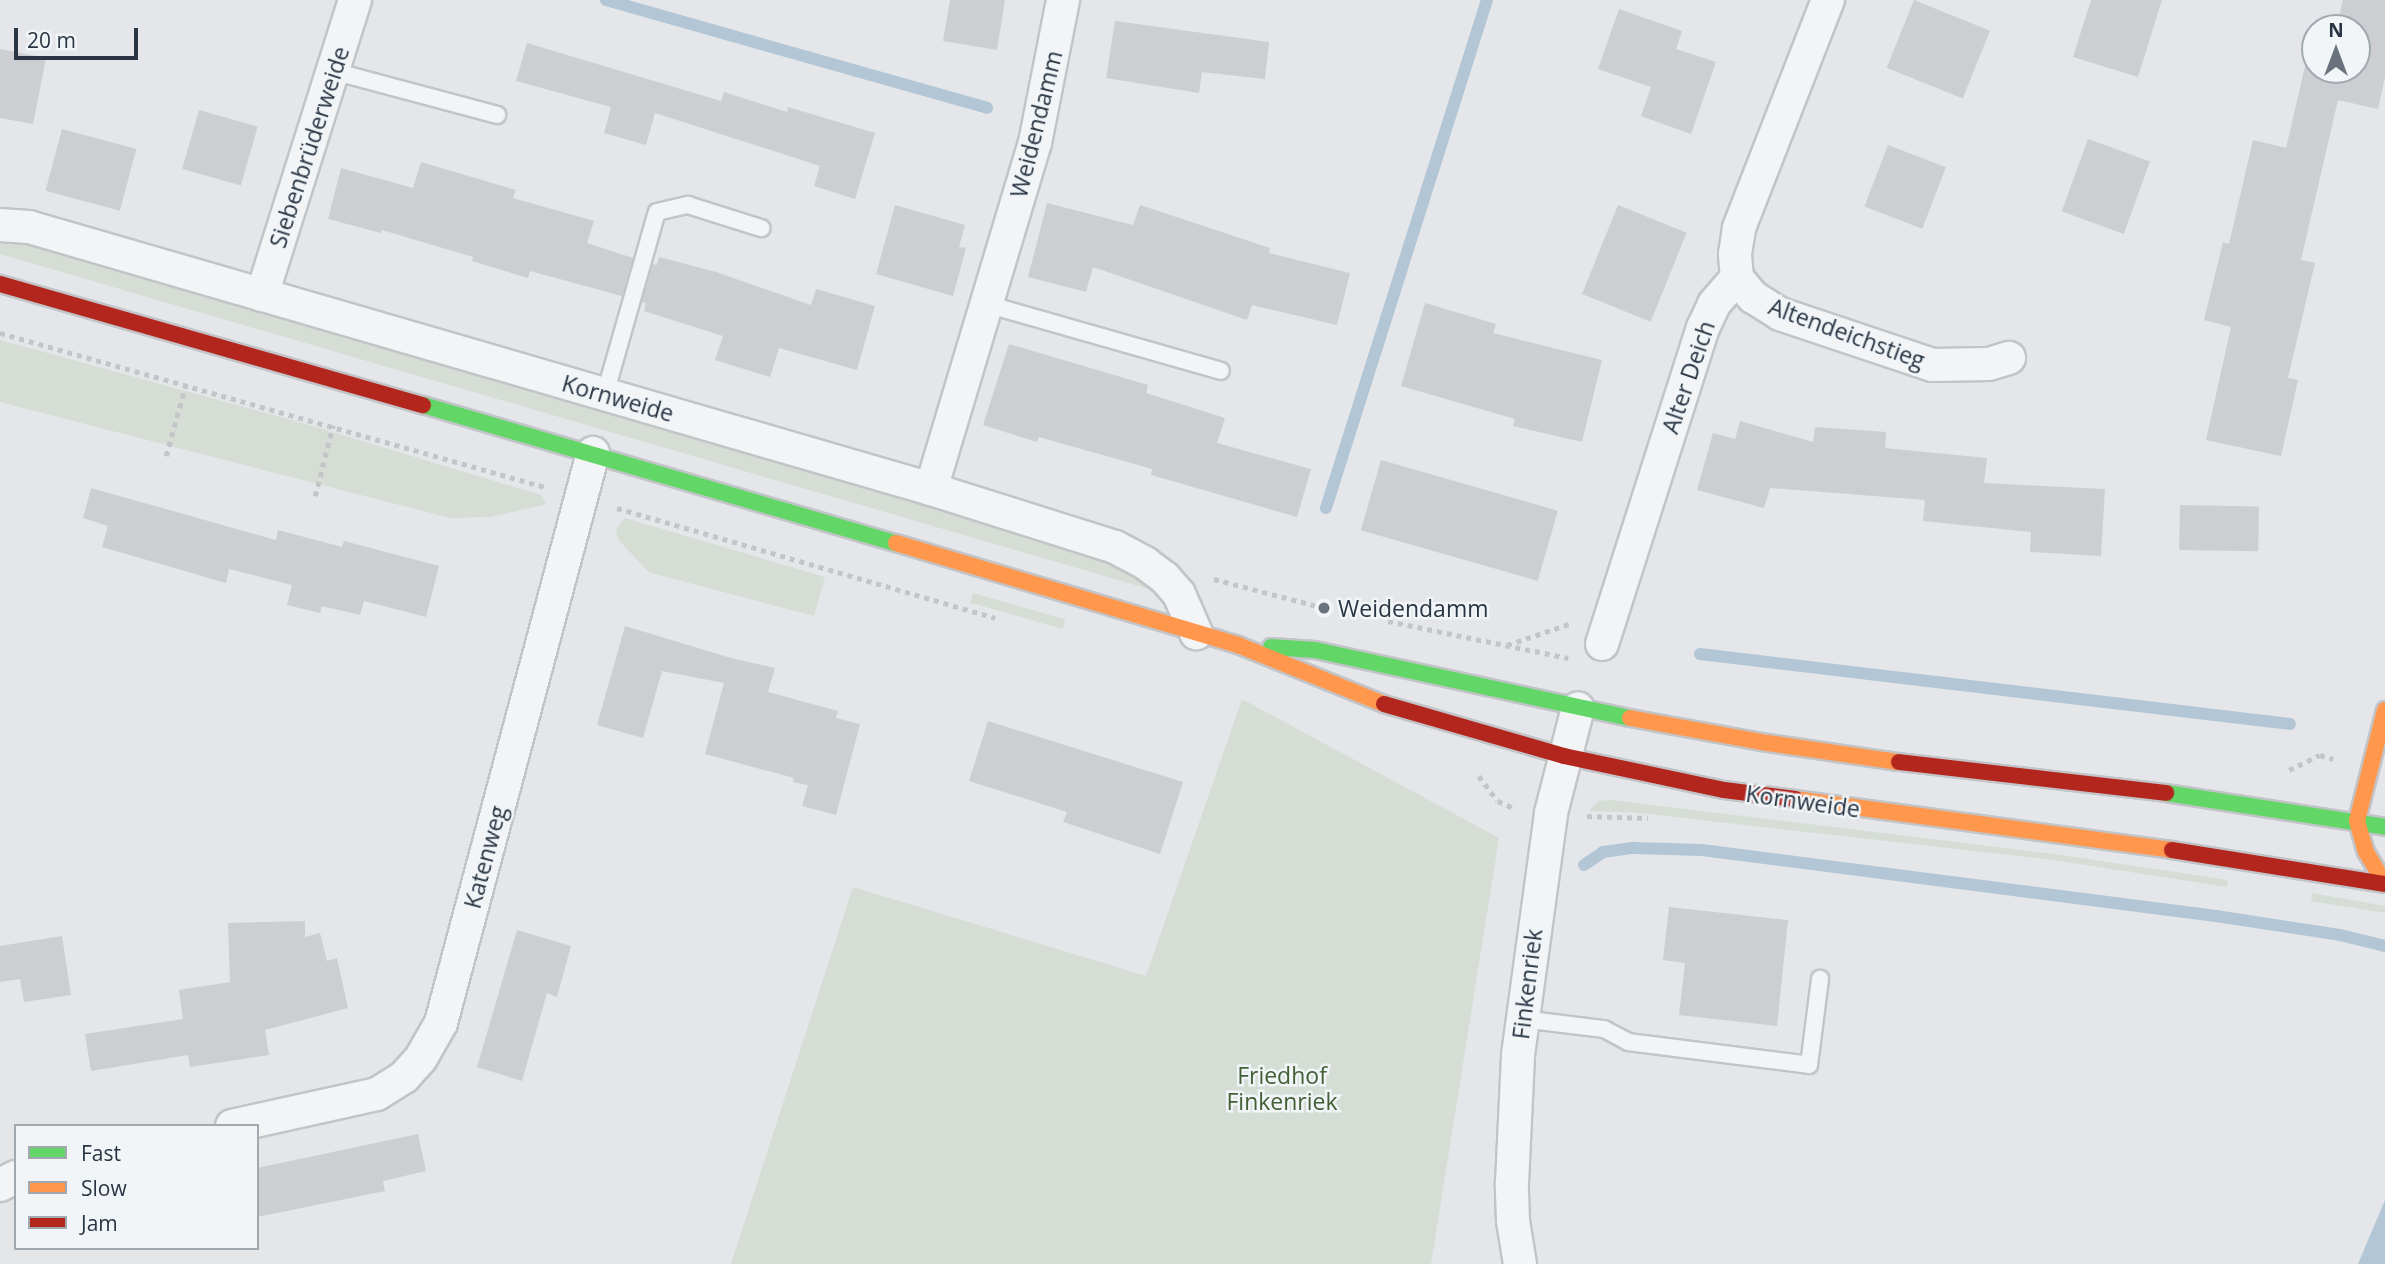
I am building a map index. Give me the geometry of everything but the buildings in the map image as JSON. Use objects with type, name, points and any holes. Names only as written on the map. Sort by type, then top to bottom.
[{"type":"main road","name":"Kornweide","points":[[0,284],[593,453],[1238,645],[1358,695],[1416,715],[1564,756],[1724,790],[2228,857],[2385,884]]},
{"type":"main road","name":"Kornweide","points":[[1238,645],[1315,650],[1578,708],[1864,758],[2196,796],[2385,827]]},
{"type":"main road","points":[[2385,710],[2357,821],[2366,852],[2385,884]]},
{"type":"street","name":"Siebenbrüderweide","points":[[262,295],[355,0]]},
{"type":"street","name":"Weidendamm","points":[[931,489],[1035,143],[1063,0]]},
{"type":"street","points":[[1737,278],[1735,254],[1739,228],[1828,0]]},
{"type":"street","name":"Kornweide","points":[[0,225],[29,227],[931,489],[1115,547],[1145,563],[1179,594],[1196,633]]},
{"type":"street","name":"Altendeichstieg","points":[[1737,278],[1753,297],[1780,314],[1932,365],[1989,364],[2009,358]]},
{"type":"street","name":"Alter Deich","points":[[1602,644],[1703,328],[1714,304],[1737,278]]},
{"type":"street","name":"Katenweg","points":[[241,1124],[377,1094],[404,1077],[421,1058],[434,1035],[444,1010],[593,453]]},
{"type":"street","name":"Finkenriek","points":[[1520,1264],[1513,1220],[1512,1183],[1522,1019],[1551,813],[1578,708]]},
{"type":"lane","points":[[333,71],[497,115]]},
{"type":"lane","points":[[605,394],[657,212],[688,205],[761,228]]},
{"type":"lane","points":[[986,304],[1221,371]]},
{"type":"lane","points":[[1522,1019],[1604,1029],[1628,1042],[1809,1065],[1820,979]]},
{"type":"path","points":[[0,333],[333,425],[581,498]]},
{"type":"path","points":[[166,456],[186,384]]},
{"type":"path","points":[[315,496],[333,425]]},
{"type":"path","points":[[1209,578],[1324,608]]},
{"type":"path","points":[[1377,619],[1507,645],[1613,608]]},
{"type":"path","points":[[2281,774],[2320,755],[2337,760]]},
{"type":"path","points":[[1475,769],[1498,801],[1515,809],[1551,813]]},
{"type":"green space","points":[[8,235],[1111,557],[1150,583],[1149,589],[0,254],[0,236]]},
{"type":"green space","points":[[0,340],[299,422],[541,495],[547,504],[490,517],[450,518],[0,402]]},
{"type":"green space","points":[[625,518],[825,577],[814,616],[648,572],[618,539],[616,530]]},
{"type":"green space","points":[[973,593],[1065,619],[1063,629],[970,603]]},
{"type":"green space","name":"Friedhof Finkenriek","points":[[1242,699],[1499,838],[1431,1264],[731,1264],[853,887],[1146,976]]},
{"type":"green space","points":[[1611,800],[2055,854],[2228,880],[2227,887],[2053,860],[1640,813],[1589,811],[1598,801]]},
{"type":"green space","points":[[2312,893],[2385,906],[2385,913],[2311,901]]},
{"type":"water","points":[[2385,1200],[2385,1264],[2358,1264]]},
{"type":"waterway","points":[[606,0],[987,108]]},
{"type":"waterway","points":[[1326,508],[1487,0]]},
{"type":"waterway","points":[[1700,654],[2290,724]]},
{"type":"waterway","points":[[1584,865],[1603,852],[1633,848],[1702,850],[2216,916],[2340,935],[2385,946]]},
{"type":"traffic: fast","points":[[423,405],[896,543]]},
{"type":"traffic: fast","points":[[1271,647],[1315,650],[1630,718]]},
{"type":"traffic: fast","points":[[2166,793],[2385,827]]},
{"type":"traffic: slow","points":[[896,543],[1238,645],[1384,704]]},
{"type":"traffic: slow","points":[[2385,710],[2357,821],[2366,852],[2385,884]]},
{"type":"traffic: slow","points":[[1630,718],[1768,743],[1899,762]]},
{"type":"traffic: slow","points":[[1795,799],[2172,850]]},
{"type":"traffic: jam","points":[[0,284],[423,405]]},
{"type":"traffic: jam","points":[[1384,704],[1564,756],[1724,790],[1795,799]]},
{"type":"traffic: jam","points":[[1899,762],[2166,793]]},
{"type":"traffic: jam","points":[[2172,850],[2385,884]]},
{"type":"place","name":"Weidendamm","points":[[1324,608]]}]
